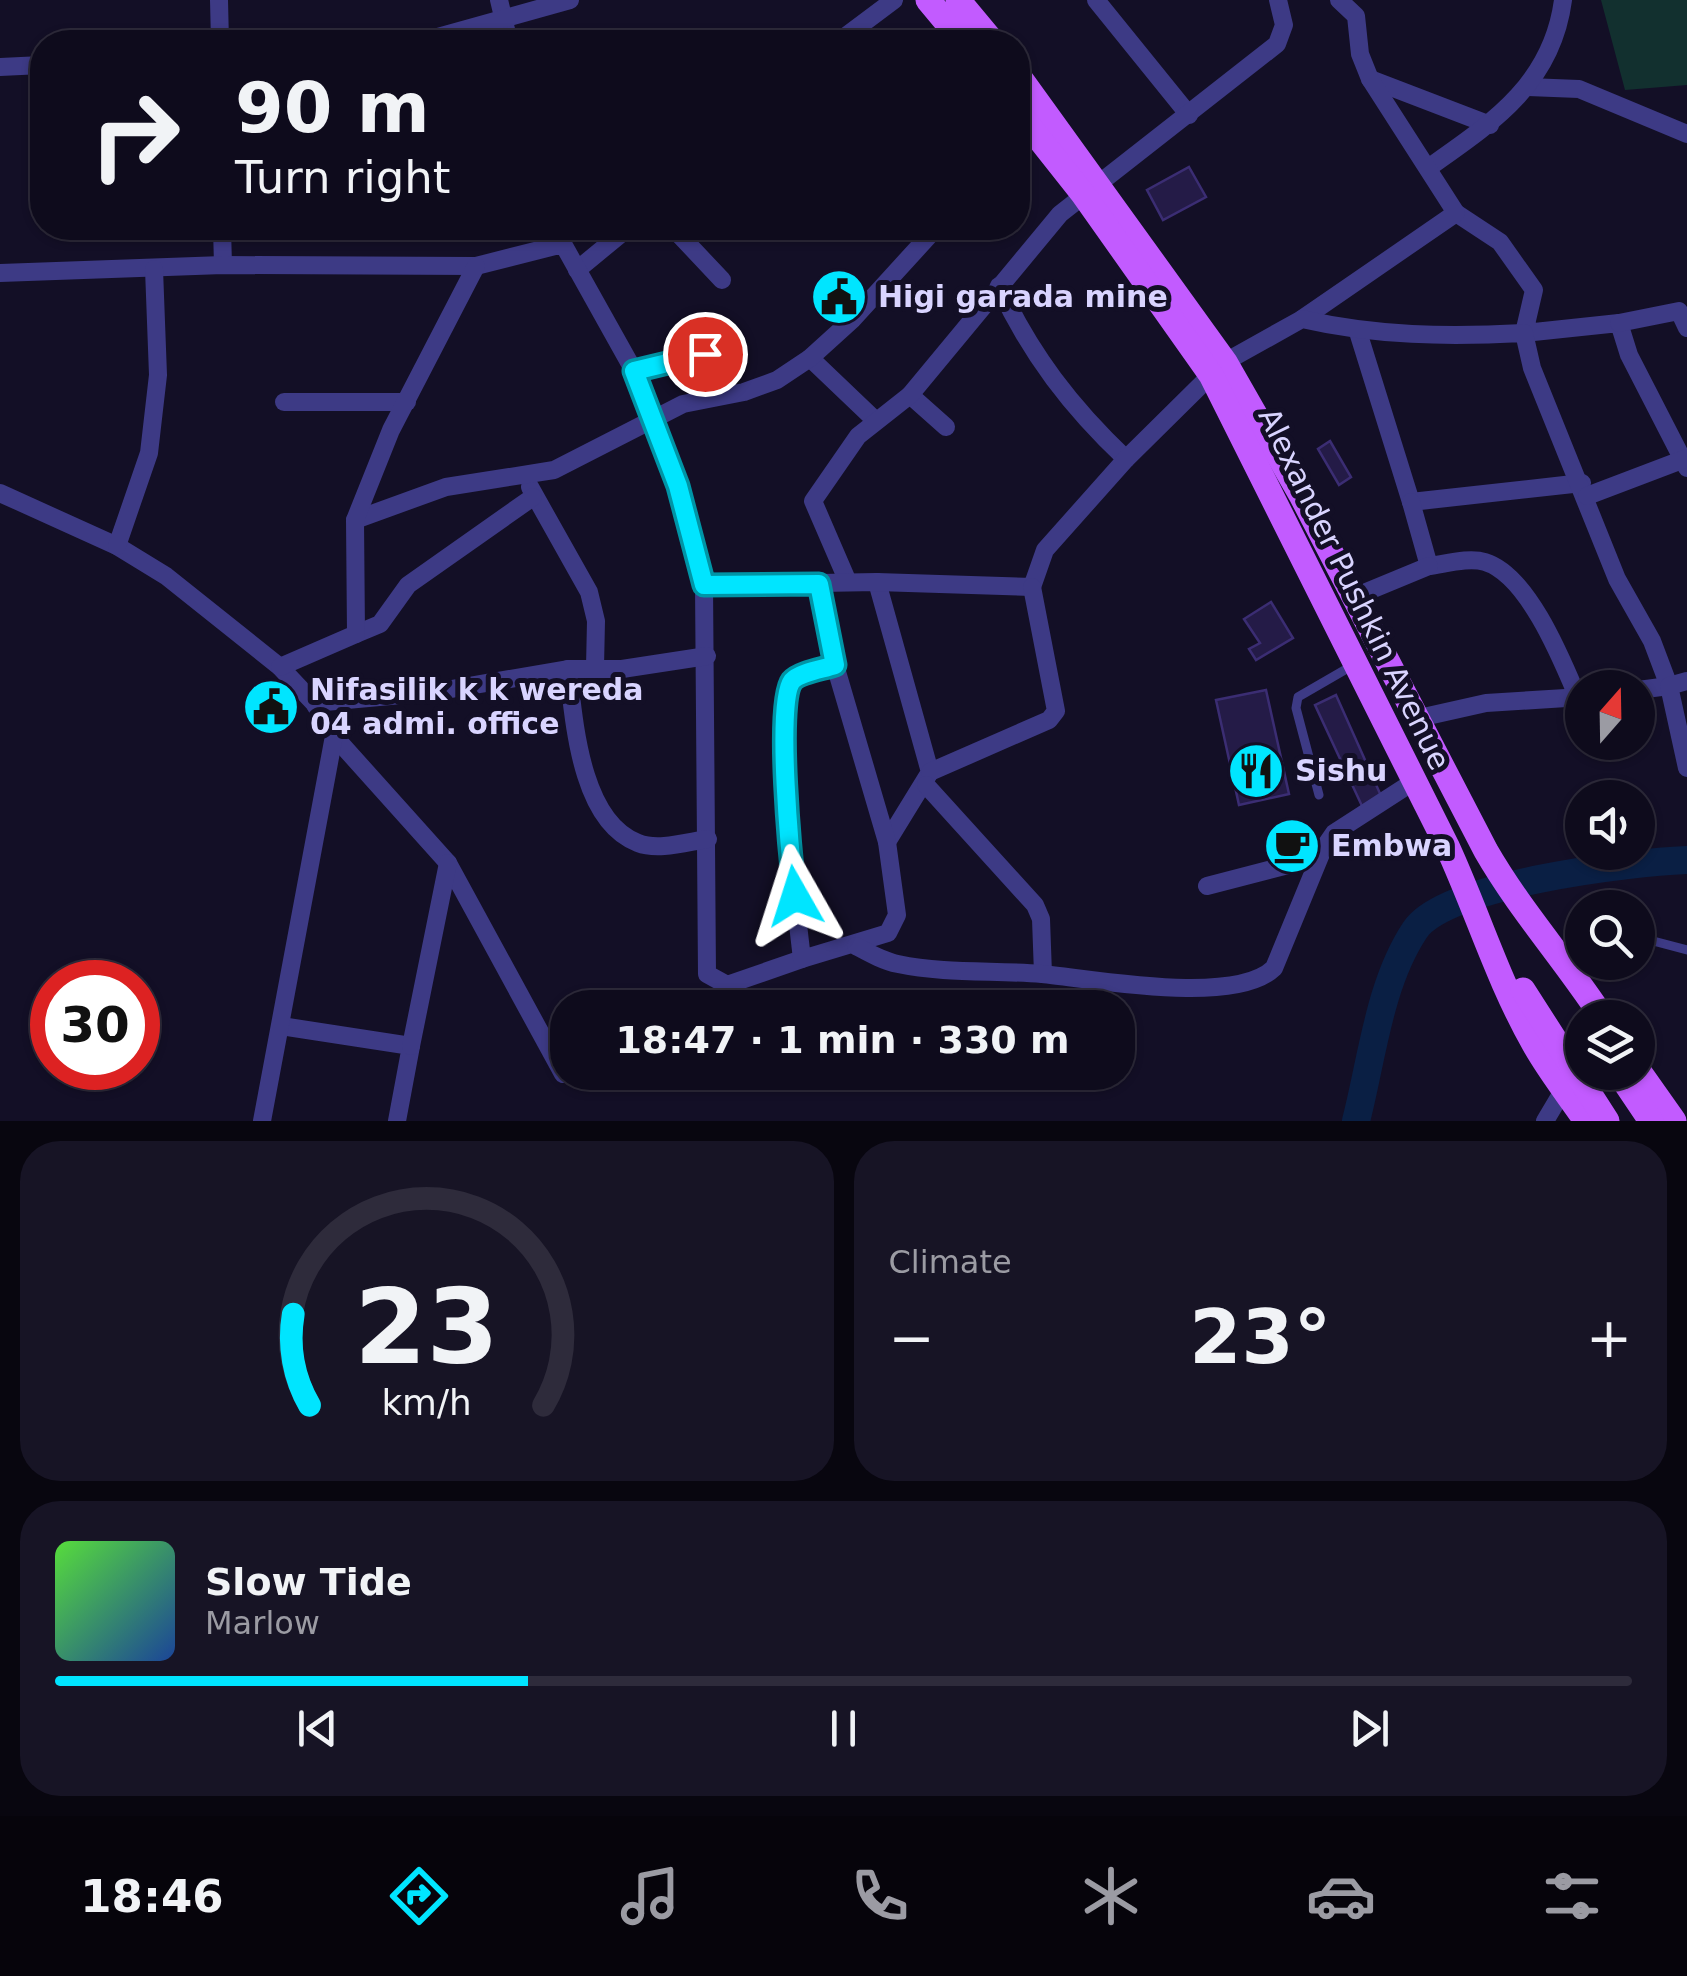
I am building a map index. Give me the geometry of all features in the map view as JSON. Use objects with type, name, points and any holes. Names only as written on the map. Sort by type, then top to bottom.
[{"type":"main road","points":[[928,0],[966,30]]},
{"type":"main road","points":[[958,0],[974,30]]},
{"type":"main road","name":"Alexander Pushkin Avenue","points":[[1030,94],[1091,189],[1218,368],[1354,597],[1515,902],[1565,945]]},
{"type":"main road","name":"Alexander Pushkin Avenue","points":[[1030,133],[1091,189]]},
{"type":"main road","name":"Alexander Pushkin Avenue","points":[[1218,368],[1447,846],[1517,1010],[1586,1121]]},
{"type":"main road","points":[[1515,902],[1572,1000]]},
{"type":"main road","points":[[1482,922],[1607,1121]]},
{"type":"main road","points":[[1630,1090],[1652,1121]]},
{"type":"main road","points":[[1652,1090],[1674,1121]]},
{"type":"street","points":[[219,0],[220,30]]},
{"type":"street","points":[[499,0],[506,30]]},
{"type":"street","points":[[470,30],[570,0]]},
{"type":"street","points":[[854,30],[894,0]]},
{"type":"street","points":[[1096,0],[1189,114]]},
{"type":"street","points":[[848,582],[813,501],[835,476],[849,447],[910,395],[1060,214],[1278,44],[1284,25],[1278,0]]},
{"type":"street","points":[[1338,0],[1356,16],[1360,54],[1370,79],[1456,213],[1500,242],[1534,290],[1524,333],[1532,368],[1624,595],[1678,684],[1687,768]]},
{"type":"street","points":[[1428,168],[1490,124],[1528,87],[1557,26],[1563,0]]},
{"type":"street","points":[[0,68],[30,67]]},
{"type":"street","points":[[1370,79],[1490,124]]},
{"type":"street","points":[[1528,87],[1579,89],[1687,134]]},
{"type":"street","points":[[887,842],[928,779],[1049,720],[1056,711],[1032,587],[1045,550],[1126,459],[1218,368],[1302,318],[1456,213]]},
{"type":"street","points":[[222,240],[223,265]]},
{"type":"street","points":[[0,273],[223,265],[476,266],[550,240]]},
{"type":"street","points":[[563,240],[634,371],[678,486],[704,585],[707,974],[715,982],[728,985],[802,959],[856,946],[888,933],[897,915],[887,842],[835,665],[819,584]]},
{"type":"street","points":[[577,270],[613,240]]},
{"type":"street","points":[[684,240],[722,280]]},
{"type":"street","points":[[354,520],[446,487],[577,461],[652,416],[699,398],[761,386],[810,358],[924,240]]},
{"type":"street","points":[[356,634],[354,520],[372,472],[476,266]]},
{"type":"street","points":[[117,546],[149,452],[158,375],[154,269]]},
{"type":"street","points":[[999,286],[1034,356],[1089,424],[1126,459]]},
{"type":"street","points":[[1302,318],[1358,332],[1446,337],[1524,333],[1684,314]]},
{"type":"street","points":[[1411,502],[1584,489],[1686,462],[1629,354],[1618,323]]},
{"type":"street","points":[[1358,332],[1429,566]]},
{"type":"street","points":[[634,371],[737,347]]},
{"type":"street","points":[[810,358],[876,421]]},
{"type":"street","points":[[910,395],[946,427]]},
{"type":"street","points":[[284,402],[407,402]]},
{"type":"street","points":[[525,473],[533,497],[589,592],[596,621],[595,667]]},
{"type":"street","points":[[0,493],[117,546],[166,576],[280,667],[314,703],[334,736],[448,863],[550,1050]]},
{"type":"street","points":[[280,667],[380,624],[408,585],[533,497]]},
{"type":"street","points":[[1354,597],[1429,566],[1476,560],[1498,569],[1531,603],[1566,670]]},
{"type":"street","points":[[704,585],[877,582],[1032,587]]},
{"type":"street","points":[[877,582],[928,779],[1035,905],[1041,919],[1044,974]]},
{"type":"street","points":[[314,703],[434,692],[568,668],[622,669],[707,656]]},
{"type":"street","points":[[802,959],[787,815],[789,690],[797,677],[835,665]]},
{"type":"street","points":[[568,668],[585,776],[601,807],[620,831],[638,843],[657,846],[708,839]]},
{"type":"street","points":[[1419,718],[1486,703],[1565,699]]},
{"type":"street","points":[[262,1121],[334,736]]},
{"type":"street","points":[[856,946],[894,964],[920,968],[1044,974],[1181,988],[1263,977],[1274,968],[1319,856],[1334,833],[1414,782]]},
{"type":"street","points":[[1208,886],[1319,856]]},
{"type":"street","points":[[397,1121],[448,863]]},
{"type":"street","points":[[281,1026],[410,1046]]},
{"type":"street","points":[[1545,1121],[1564,1088]]},
{"type":"lane","points":[[1320,795],[1296,708],[1298,697],[1357,663]]},
{"type":"lane","points":[[1655,942],[1687,950]]},
{"type":"green space","points":[[1601,0],[1687,0],[1687,85],[1625,90]]},
{"type":"building","points":[[1189,167],[1206,197],[1163,220],[1147,190]]},
{"type":"building","points":[[1330,441],[1351,477],[1339,485],[1318,449]]},
{"type":"building","points":[[1271,602],[1293,638],[1256,660],[1249,649],[1260,643],[1244,619]]},
{"type":"building","points":[[1266,690],[1289,794],[1239,805],[1216,700]]},
{"type":"building","points":[[1336,695],[1382,798],[1362,806],[1315,705]]},
{"type":"waterway","points":[[1356,1121],[1393,974],[1415,930],[1433,914],[1462,900],[1542,879],[1687,860]]},
{"type":"place","name":"Higi garada mine","points":[[839,297]]},
{"type":"place","name":"Nifasilik k k wereda 04 admi. office","points":[[271,707]]},
{"type":"place","name":"Sishu","points":[[1256,771]]},
{"type":"place","name":"Embwa","points":[[1292,846]]},
{"type":"route","points":[[705,354],[634,371],[678,486],[704,585],[819,584],[835,665],[790,683],[785,759],[795,896]]}]
